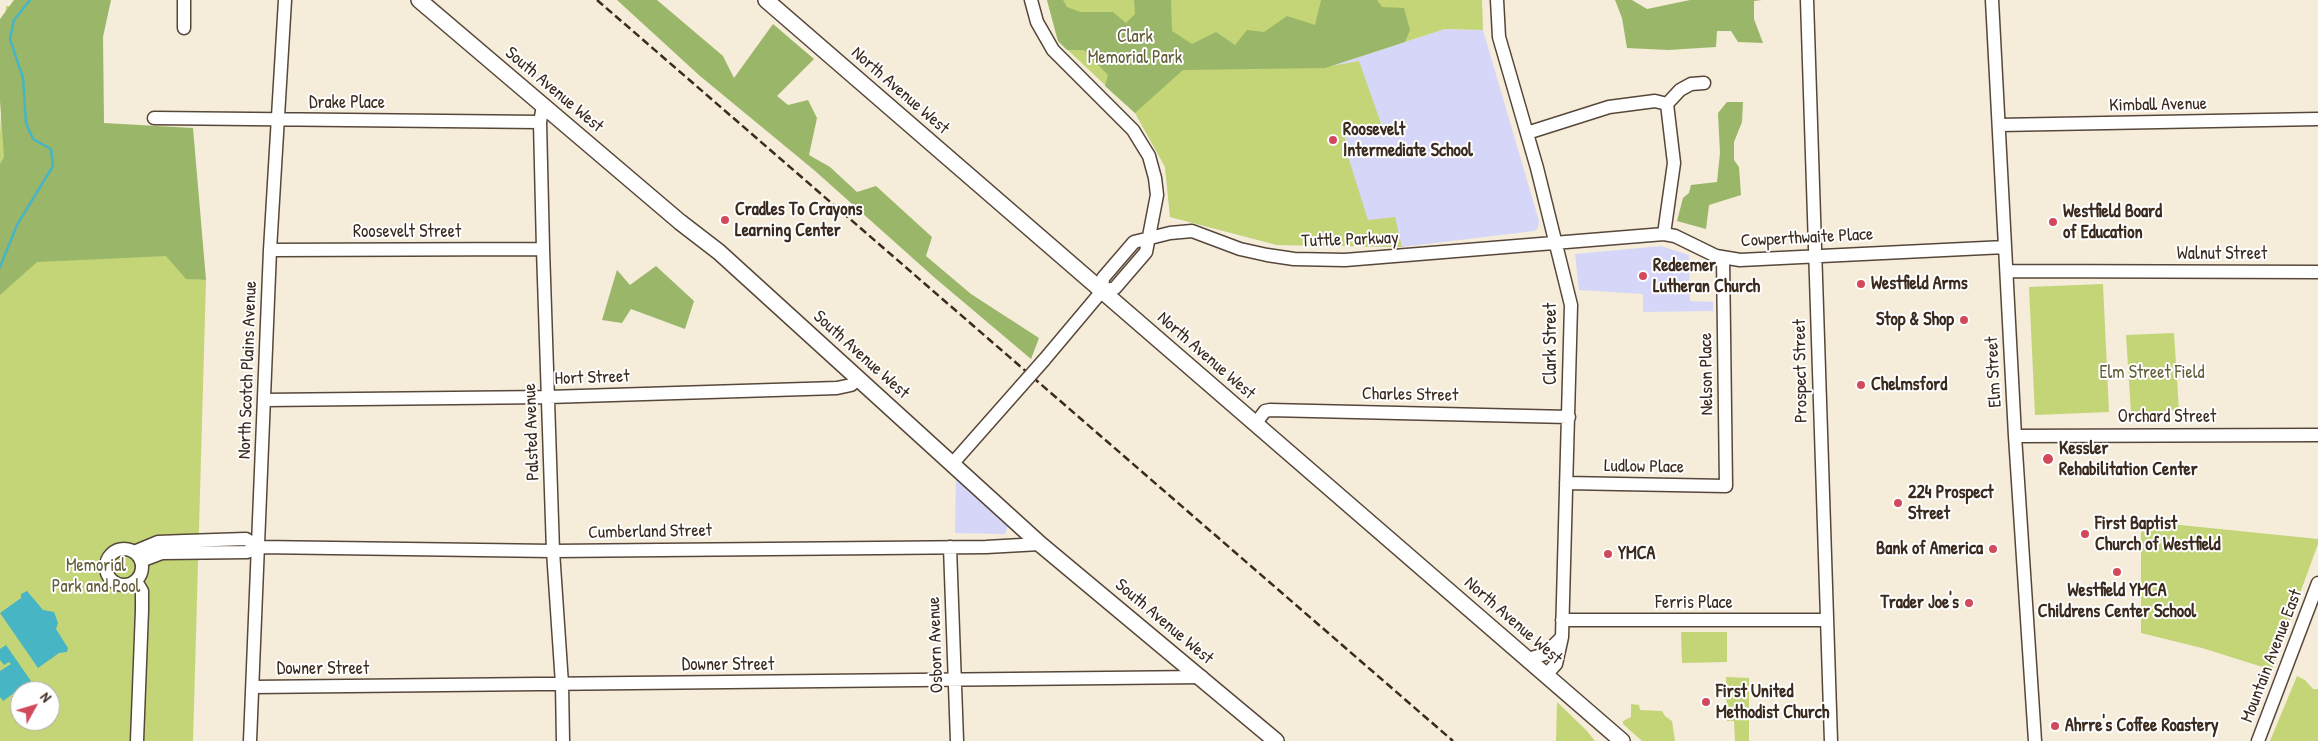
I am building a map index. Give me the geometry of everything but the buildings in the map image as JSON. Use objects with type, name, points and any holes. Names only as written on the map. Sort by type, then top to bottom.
[{"type":"main road","name":"South Avenue West","points":[[418,0],[680,222],[719,252],[1040,544],[1276,741]]},
{"type":"main road","name":"North Avenue West","points":[[766,0],[1622,741]]},
{"type":"main road","points":[[1588,712],[1605,741]]},
{"type":"street","points":[[184,0],[184,28]]},
{"type":"street","name":"North Scotch Plains Avenue","points":[[250,741],[270,250],[285,0]]},
{"type":"street","points":[[954,464],[1102,291],[1114,288],[1146,252],[1157,195],[1156,178],[1149,156],[1133,130],[1053,50],[1037,22],[1030,0]]},
{"type":"street","name":"Clark Street","points":[[1497,0],[1499,37],[1527,133],[1571,305],[1562,637],[1556,664],[1546,675]]},
{"type":"street","name":"Prospect Street","points":[[1807,0],[1831,741]]},
{"type":"street","name":"Elm Street","points":[[1992,0],[2015,436],[2035,741]]},
{"type":"street","points":[[1664,234],[1674,163],[1667,104],[1680,90],[1691,84],[1704,82]]},
{"type":"street","points":[[1527,133],[1609,107],[1655,101],[1667,104]]},
{"type":"street","name":"Palsted Avenue","points":[[543,106],[540,122],[543,249],[563,741]]},
{"type":"street","name":"Drake Place","points":[[154,118],[540,122]]},
{"type":"street","name":"Kimball Avenue","points":[[1999,125],[2318,119]]},
{"type":"street","name":"Tuttle Parkway","points":[[1150,237],[1192,231],[1240,249],[1267,255],[1294,259],[1345,260],[1556,244]]},
{"type":"street","name":"Cowperthwaite Place","points":[[1556,244],[1664,234],[1675,236],[1724,257],[1740,260],[2005,247]]},
{"type":"street","name":"Roosevelt Street","points":[[270,250],[543,249]]},
{"type":"street","name":"Nelson Place","points":[[1722,486],[1726,486],[1724,257]]},
{"type":"street","name":"Walnut Street","points":[[2007,271],[2318,272]]},
{"type":"street","name":"Hort Street","points":[[264,400],[548,397],[837,388],[851,385],[858,379]]},
{"type":"street","name":"Charles Street","points":[[1256,423],[1265,411],[1270,410],[1569,417]]},
{"type":"street","name":"Orchard Street","points":[[2015,436],[2318,435]]},
{"type":"street","name":"Ludlow Place","points":[[1566,483],[1722,486]]},
{"type":"street","name":"Cumberland Street","points":[[138,557],[162,553],[247,552],[259,547],[554,551],[950,547],[1040,544]]},
{"type":"street","name":"Osborn Avenue","points":[[950,547],[957,741]]},
{"type":"street","points":[[124,549],[138,557],[142,572],[136,581],[125,585],[114,582],[110,578],[106,568],[107,562],[114,553],[124,549]]},
{"type":"street","points":[[136,581],[142,591],[137,741]]},
{"type":"street","name":"Mountain Avenue East","points":[[2258,741],[2318,583]]},
{"type":"street","name":"Ferris Place","points":[[1562,620],[1826,620]]},
{"type":"street","points":[[1528,659],[1545,654],[1562,637]]},
{"type":"street","name":"Downer Street","points":[[253,687],[1202,678]]},
{"type":"shaded area","name":"Roosevelt Intermediate School","points":[[1445,29],[1483,30],[1539,221],[1538,228],[1534,231],[1402,247],[1277,245],[1170,217],[1165,167],[1135,113],[1325,68]]},
{"type":"shaded area","points":[[1661,246],[1689,255],[1690,301],[1713,302],[1713,311],[1643,312],[1643,294],[1579,290],[1575,254]]},
{"type":"shaded area","points":[[956,476],[1010,520],[1005,534],[955,533]]},
{"type":"green space","points":[[14,0],[111,0],[103,37],[104,123],[193,128],[206,280],[186,279],[166,256],[37,262],[0,295],[0,164],[4,157],[0,101],[0,19]]},
{"type":"green space","points":[[617,0],[657,0],[723,56],[734,78],[773,24],[814,59],[777,96],[788,105],[808,100],[817,118],[809,155],[830,167],[857,192],[876,186],[932,237],[926,256],[971,294],[1039,338],[1031,359],[935,278],[814,170],[700,76]]},
{"type":"green space","points":[[1047,0],[1482,0],[1483,30],[1445,29],[1331,66],[1359,61],[1383,129],[1345,136],[1347,153],[1368,220],[1395,217],[1402,247],[1277,245],[1170,217],[1165,167],[1135,113],[1058,41]]},
{"type":"green space","name":"Clark Memorial Park","points":[[1047,0],[1063,0],[1067,7],[1080,12],[1113,12],[1126,23],[1135,14],[1134,0],[1171,0],[1172,31],[1192,44],[1216,32],[1235,45],[1247,30],[1264,32],[1287,16],[1315,25],[1321,0],[1377,0],[1382,7],[1404,8],[1410,30],[1405,42],[1325,68],[1183,70],[1135,113],[1105,86],[1108,75],[1084,50],[1067,50],[1058,41]]},
{"type":"green space","points":[[1615,0],[1632,0],[1647,9],[1690,0],[1762,0],[1754,1],[1754,19],[1763,43],[1738,42],[1731,31],[1717,31],[1716,47],[1668,50],[1627,48],[1622,18]]},
{"type":"green space","name":"Memorial Park and Pool","points":[[6,6],[95,8],[97,126],[190,279],[206,280],[193,741],[0,741],[0,135]]},
{"type":"green space","points":[[1727,102],[1743,102],[1742,122],[1734,142],[1734,160],[1739,167],[1741,195],[1709,205],[1706,229],[1677,221],[1683,198],[1689,193],[1691,185],[1717,182],[1720,153],[1718,113]]},
{"type":"green space","points":[[656,266],[694,301],[685,329],[631,309],[622,323],[602,320],[617,270],[630,285]]},
{"type":"green space","points":[[2103,284],[2109,412],[2035,415],[2029,287]]},
{"type":"green space","name":"Elm Street Field","points":[[2174,333],[2179,410],[2131,413],[2126,335]]},
{"type":"green space","points":[[2141,521],[2318,539],[2318,544],[2272,670],[2202,648],[2141,633]]},
{"type":"green space","points":[[1681,632],[1727,632],[1727,662],[1682,663]]},
{"type":"green space","points":[[2297,676],[2305,680],[2313,689],[2318,689],[2318,741],[2270,741]]},
{"type":"green space","points":[[1726,677],[1749,678],[1749,741],[1735,741],[1734,721],[1727,721]]},
{"type":"green space","points":[[1557,702],[1586,730],[1595,741],[1556,741]]},
{"type":"green space","points":[[1631,704],[1639,705],[1640,710],[1662,711],[1672,721],[1675,741],[1642,741],[1623,724],[1623,721],[1631,717]]},
{"type":"water","points":[[27,591],[43,610],[54,612],[58,623],[56,629],[68,648],[67,652],[59,653],[38,668],[0,613],[21,598],[21,594]]},
{"type":"water","points":[[6,645],[31,681],[10,681],[10,696],[3,701],[0,697],[0,671],[11,664],[9,662],[4,665],[0,660],[0,649]]},
{"type":"waterway","points":[[0,267],[17,225],[53,166],[51,149],[33,139],[26,123],[23,78],[10,39],[14,20],[30,0]]},
{"type":"railway","points":[[597,0],[1453,741]]},
{"type":"place","name":"Roosevelt Intermediate School","points":[[1333,140]]},
{"type":"place","name":"Cradles To Crayons Learning Center","points":[[725,220]]},
{"type":"place","name":"Westfield Board of Education","points":[[2053,222]]},
{"type":"place","name":"Redeemer Lutheran Church","points":[[1643,276]]},
{"type":"place","name":"Westfield Arms","points":[[1861,284]]},
{"type":"place","name":"Stop & Shop","points":[[1964,320]]},
{"type":"place","name":"Chelmsford","points":[[1861,385]]},
{"type":"place","name":"Kessler Rehabilitation Center","points":[[2048,459]]},
{"type":"place","name":"224 Prospect Street","points":[[1898,503]]},
{"type":"place","name":"First Baptist Church of Westfield","points":[[2085,534]]},
{"type":"place","name":"Bank of America","points":[[1993,549]]},
{"type":"place","name":"YMCA","points":[[1608,554]]},
{"type":"place","name":"Westfield YMCA Childrens Center School","points":[[2117,572]]},
{"type":"place","name":"Trader Joe's","points":[[1969,603]]},
{"type":"place","name":"First United Methodist Church","points":[[1706,702]]},
{"type":"place","name":"Ahrre's Coffee Roastery","points":[[2055,726]]}]
